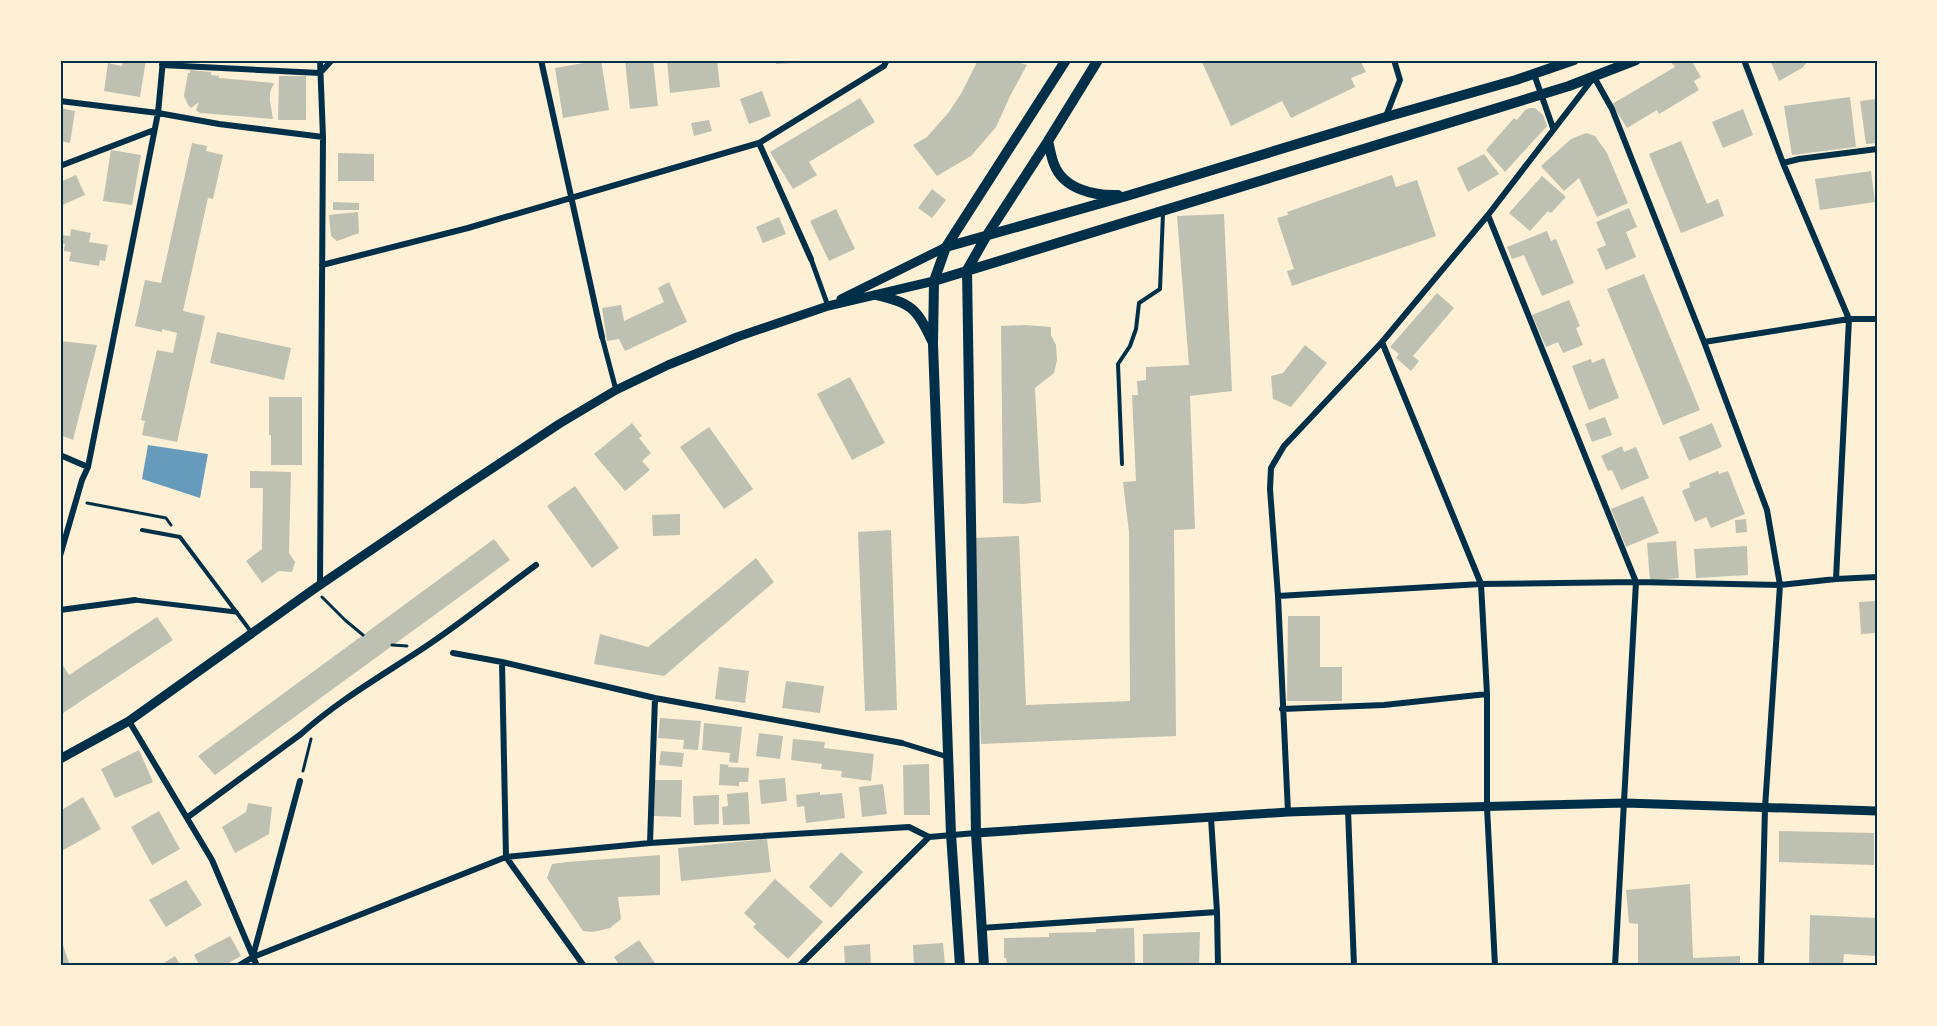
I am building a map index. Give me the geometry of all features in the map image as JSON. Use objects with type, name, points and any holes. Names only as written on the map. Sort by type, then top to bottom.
[{"type":"main road","points":[[960,966],[951,834],[933,344],[934,281],[946,247],[1066,60]]},
{"type":"main road","points":[[984,966],[976,833],[967,270],[1098,60]]},
{"type":"main road","points":[[946,247],[1130,195],[1574,60]]},
{"type":"main road","points":[[934,281],[1541,94],[1594,77],[1636,60]]},
{"type":"main road","points":[[1048,141],[1055,166],[1065,180],[1090,193],[1130,195]]},
{"type":"main road","points":[[876,295],[897,300],[917,313],[933,344]]},
{"type":"street","points":[[317,587],[323,137],[320,60]]},
{"type":"street","points":[[320,73],[332,60]]},
{"type":"street","points":[[541,60],[570,198],[616,390]]},
{"type":"street","points":[[322,265],[468,228],[759,143],[884,66],[887,60]]},
{"type":"street","points":[[1386,117],[1400,80],[1394,60]]},
{"type":"street","points":[[1744,60],[1849,320],[1836,579]]},
{"type":"street","points":[[60,556],[88,467],[158,113],[163,63],[320,73]]},
{"type":"street","points":[[1534,74],[1552,128]]},
{"type":"street","points":[[1288,812],[1278,596],[1270,489],[1271,468],[1284,446],[1382,342],[1488,215],[1552,128],[1594,77],[1612,108],[1767,510],[1780,585],[1765,808],[1761,966]]},
{"type":"street","points":[[60,101],[323,137]]},
{"type":"street","points":[[60,166],[154,130]]},
{"type":"street","points":[[759,143],[811,259],[828,306]]},
{"type":"street","points":[[1784,163],[1877,149]]},
{"type":"street","points":[[1488,215],[1636,582],[1615,966]]},
{"type":"street","points":[[828,306],[946,247]]},
{"type":"street","points":[[60,759],[129,721],[317,587],[550,430],[616,390],[668,364],[828,306],[934,281]]},
{"type":"street","points":[[1704,342],[1849,320],[1877,319]]},
{"type":"street","points":[[1382,342],[1481,584],[1487,694],[1487,807],[1495,966]]},
{"type":"street","points":[[60,455],[88,467]]},
{"type":"street","points":[[188,817],[301,734],[316,720],[391,668],[426,647],[536,565]]},
{"type":"street","points":[[1278,596],[1481,584],[1636,582],[1780,585],[1877,577]]},
{"type":"street","points":[[60,610],[135,600],[236,612]]},
{"type":"street","points":[[453,653],[502,662],[655,698],[902,743],[949,757]]},
{"type":"street","points":[[502,662],[506,857],[584,966]]},
{"type":"street","points":[[1282,709],[1384,705],[1487,694]]},
{"type":"street","points":[[650,843],[655,698]]},
{"type":"street","points":[[129,721],[212,860],[257,966]]},
{"type":"street","points":[[253,957],[300,781]]},
{"type":"street","points":[[238,966],[253,957],[506,857],[650,843],[909,827],[928,837],[1288,812],[1348,810],[1625,803],[1877,811]]},
{"type":"street","points":[[1348,810],[1354,966]]},
{"type":"street","points":[[1211,818],[1218,966]]},
{"type":"street","points":[[799,966],[928,837]]},
{"type":"street","points":[[981,928],[1217,912]]},
{"type":"lane","points":[[1122,464],[1118,364],[1131,346],[1136,329],[1139,303],[1161,289],[1163,210]]},
{"type":"lane","points":[[142,530],[180,537],[252,634]]},
{"type":"path","points":[[76,501],[166,518],[180,537]]},
{"type":"path","points":[[317,587],[345,620],[363,635]]},
{"type":"path","points":[[300,781],[316,720]]},
{"type":"water","points":[[148,445],[208,454],[200,498],[142,479]]},
{"type":"building","points":[[123,60],[146,60],[140,97],[104,91],[108,63],[122,66]]},
{"type":"building","points":[[601,60],[609,110],[563,118],[555,68]]},
{"type":"building","points":[[625,60],[653,60],[658,106],[630,109]]},
{"type":"building","points":[[667,60],[717,60],[720,87],[670,93]]},
{"type":"building","points":[[776,60],[814,60],[814,62],[776,64]]},
{"type":"building","points":[[978,60],[1011,60],[1027,65],[996,127],[971,156],[937,176],[913,145],[927,137],[949,112]]},
{"type":"building","points":[[1201,60],[1360,60],[1366,72],[1351,78],[1355,87],[1291,118],[1282,101],[1231,126]]},
{"type":"building","points":[[1691,60],[1701,77],[1694,81],[1699,90],[1659,114],[1657,110],[1627,128],[1612,104],[1675,67],[1671,62]]},
{"type":"building","points":[[1770,60],[1809,60],[1802,68],[1779,81]]},
{"type":"building","points":[[190,70],[211,72],[211,75],[219,76],[219,78],[274,83],[270,92],[273,119],[200,113],[196,110],[199,102],[191,108],[184,96]]},
{"type":"building","points":[[279,76],[306,76],[306,120],[278,120]]},
{"type":"building","points":[[762,91],[771,116],[749,124],[740,99]]},
{"type":"building","points":[[1850,97],[1856,147],[1792,155],[1784,106]]},
{"type":"building","points":[[860,98],[875,122],[809,162],[817,175],[793,189],[770,152]]},
{"type":"building","points":[[1877,99],[1877,143],[1866,144],[1860,101]]},
{"type":"building","points":[[60,108],[75,111],[70,143],[60,141]]},
{"type":"building","points":[[1535,108],[1543,115],[1547,126],[1505,172],[1486,150],[1514,118],[1517,120],[1525,110]]},
{"type":"building","points":[[1743,109],[1753,135],[1723,148],[1712,122]]},
{"type":"building","points":[[709,120],[712,131],[694,136],[691,123]]},
{"type":"building","points":[[1586,133],[1595,136],[1607,153],[1628,203],[1597,217],[1579,178],[1564,191],[1541,166],[1571,139]]},
{"type":"building","points":[[1681,141],[1707,204],[1718,199],[1724,216],[1681,233],[1649,154]]},
{"type":"building","points":[[192,143],[207,146],[206,151],[223,155],[213,199],[208,198],[183,311],[205,316],[177,442],[142,435],[145,421],[141,420],[157,350],[173,353],[177,333],[135,326],[145,280],[161,283]]},
{"type":"building","points":[[111,150],[141,155],[132,205],[103,201]]},
{"type":"building","points":[[338,153],[374,154],[374,181],[338,181]]},
{"type":"building","points":[[1484,154],[1499,174],[1468,192],[1457,168]]},
{"type":"building","points":[[1871,171],[1875,202],[1820,210],[1815,179]]},
{"type":"building","points":[[76,175],[85,195],[60,206],[60,182]]},
{"type":"building","points":[[1392,175],[1396,187],[1417,180],[1436,236],[1292,286],[1287,271],[1294,269],[1277,218],[1288,215],[1287,212]]},
{"type":"building","points":[[1542,176],[1566,197],[1551,213],[1548,211],[1530,231],[1509,213]]},
{"type":"building","points":[[932,189],[946,200],[932,218],[918,208]]},
{"type":"building","points":[[333,202],[359,203],[359,210],[333,210]]},
{"type":"building","points":[[1629,208],[1637,227],[1626,232],[1636,257],[1606,270],[1597,249],[1606,245],[1596,222]]},
{"type":"building","points":[[836,209],[855,249],[829,261],[810,221]]},
{"type":"building","points":[[358,212],[359,233],[337,241],[331,236],[329,215]]},
{"type":"building","points":[[1224,214],[1232,391],[1190,396],[1195,529],[1174,530],[1176,736],[981,744],[974,538],[1019,536],[1026,705],[1130,701],[1129,532],[1123,482],[1136,481],[1132,395],[1138,395],[1137,381],[1146,380],[1146,367],[1189,365],[1177,216]]},
{"type":"building","points":[[779,217],[786,234],[763,243],[756,227]]},
{"type":"building","points":[[71,229],[91,233],[89,242],[108,245],[105,261],[100,260],[99,266],[69,261],[71,252],[64,251],[65,244],[60,243],[60,235],[70,236]]},
{"type":"building","points":[[1547,231],[1551,241],[1556,239],[1574,283],[1542,296],[1524,255],[1512,259],[1507,247]]},
{"type":"building","points":[[1644,274],[1700,410],[1663,425],[1607,289]]},
{"type":"building","points":[[669,282],[687,322],[625,351],[619,339],[607,341],[602,308],[621,305],[624,321],[664,302],[658,288]]},
{"type":"building","points":[[1437,293],[1454,308],[1413,356],[1419,361],[1411,371],[1396,358],[1399,354],[1390,347]]},
{"type":"building","points":[[1569,300],[1580,326],[1576,328],[1583,345],[1563,353],[1558,342],[1546,347],[1532,315]]},
{"type":"building","points":[[1001,326],[1051,327],[1051,335],[1056,345],[1057,360],[1054,373],[1035,388],[1041,502],[1003,503]]},
{"type":"building","points":[[217,332],[291,348],[284,380],[210,363]]},
{"type":"building","points":[[60,341],[97,345],[73,440],[60,435]]},
{"type":"building","points":[[1305,345],[1327,363],[1291,407],[1273,399],[1271,376],[1283,373]]},
{"type":"building","points":[[1604,358],[1619,398],[1589,410],[1572,366],[1591,359],[1592,363]]},
{"type":"building","points":[[850,377],[885,443],[852,460],[817,394]]},
{"type":"building","points":[[269,397],[302,397],[302,465],[271,465]]},
{"type":"building","points":[[1605,417],[1612,435],[1592,442],[1585,424]]},
{"type":"building","points":[[632,423],[642,436],[639,438],[651,453],[642,461],[650,470],[625,491],[594,454]]},
{"type":"building","points":[[1712,423],[1722,447],[1689,461],[1679,437]]},
{"type":"building","points":[[709,427],[753,489],[724,509],[680,447]]},
{"type":"building","points":[[1622,446],[1624,452],[1636,447],[1649,478],[1621,490],[1612,470],[1608,471],[1601,456]]},
{"type":"building","points":[[250,471],[291,472],[289,553],[295,562],[292,572],[279,571],[262,583],[246,561],[262,549],[263,488],[250,488]]},
{"type":"building","points":[[1718,471],[1719,474],[1728,471],[1745,514],[1711,528],[1706,517],[1695,522],[1682,491],[1690,487],[1689,483]]},
{"type":"building","points":[[575,486],[619,548],[592,568],[547,506]]},
{"type":"building","points":[[1643,496],[1659,533],[1626,547],[1611,509]]},
{"type":"building","points":[[680,514],[680,535],[653,536],[652,515]]},
{"type":"building","points":[[1746,519],[1747,532],[1736,533],[1735,520]]},
{"type":"building","points":[[891,530],[897,710],[865,711],[858,532]]},
{"type":"building","points":[[494,539],[510,560],[215,775],[198,756]]},
{"type":"building","points":[[1676,541],[1679,578],[1650,581],[1647,543]]},
{"type":"building","points":[[1747,546],[1748,575],[1696,578],[1694,549]]},
{"type":"building","points":[[756,558],[774,582],[664,676],[594,664],[600,634],[648,647]]},
{"type":"building","points":[[1877,601],[1877,633],[1861,634],[1859,602]]},
{"type":"building","points":[[1288,616],[1320,616],[1320,667],[1342,667],[1342,701],[1287,701]]},
{"type":"building","points":[[157,617],[173,640],[60,715],[60,665],[62,664],[69,675]]},
{"type":"building","points":[[719,667],[749,671],[745,703],[715,699]]},
{"type":"building","points":[[786,681],[824,686],[820,713],[782,708]]},
{"type":"building","points":[[660,718],[701,721],[698,750],[683,749],[684,740],[658,738]]},
{"type":"building","points":[[704,723],[742,727],[738,763],[729,762],[730,753],[702,750]]},
{"type":"building","points":[[759,733],[783,736],[780,759],[756,756]]},
{"type":"building","points":[[793,739],[825,742],[824,748],[874,754],[871,781],[841,777],[842,771],[821,769],[822,764],[791,760]]},
{"type":"building","points":[[139,750],[153,782],[115,798],[101,769]]},
{"type":"building","points":[[661,751],[684,753],[682,767],[659,765]]},
{"type":"building","points":[[720,764],[729,765],[728,767],[749,768],[748,782],[739,782],[739,786],[719,785]]},
{"type":"building","points":[[929,764],[930,815],[904,815],[903,765]]},
{"type":"building","points":[[785,778],[787,801],[761,804],[759,780]]},
{"type":"building","points":[[655,780],[682,780],[681,817],[654,816]]},
{"type":"building","points":[[883,784],[887,814],[862,817],[859,787]]},
{"type":"building","points":[[748,792],[750,824],[723,825],[722,807],[728,806],[727,794]]},
{"type":"building","points":[[820,792],[820,795],[842,793],[845,818],[806,823],[804,806],[797,807],[796,795]]},
{"type":"building","points":[[719,795],[719,824],[694,825],[693,796]]},
{"type":"building","points":[[83,797],[101,829],[60,852],[60,811]]},
{"type":"building","points":[[248,803],[272,807],[269,834],[235,853],[222,827],[246,812]]},
{"type":"building","points":[[159,811],[180,849],[152,865],[131,827]]},
{"type":"building","points":[[1779,831],[1874,833],[1874,865],[1779,862]]},
{"type":"building","points":[[767,839],[771,872],[681,881],[678,848]]},
{"type":"building","points":[[841,852],[863,872],[831,908],[809,887]]},
{"type":"building","points":[[660,855],[660,895],[618,897],[621,919],[610,928],[593,932],[583,931],[547,878],[552,864]]},
{"type":"building","points":[[775,879],[823,922],[788,959],[753,927],[756,924],[744,913]]},
{"type":"building","points":[[186,880],[202,905],[166,927],[149,900]]},
{"type":"building","points":[[1690,884],[1693,958],[1740,956],[1740,966],[1638,966],[1638,924],[1629,923],[1626,890]]},
{"type":"building","points":[[1810,915],[1877,918],[1877,956],[1844,954],[1843,966],[1809,966]]},
{"type":"building","points":[[1134,928],[1135,966],[1007,966],[1006,958],[1004,958],[1004,938],[1049,937],[1049,933]]},
{"type":"building","points":[[1200,932],[1199,966],[1143,966],[1143,934]]},
{"type":"building","points":[[230,936],[241,956],[223,966],[200,966],[194,955]]},
{"type":"building","points":[[639,940],[657,966],[620,966],[614,957]]},
{"type":"building","points":[[943,943],[945,966],[914,966],[913,945]]},
{"type":"building","points":[[870,944],[871,966],[845,966],[844,946]]},
{"type":"building","points":[[63,945],[70,966],[60,966],[60,946]]},
{"type":"building","points":[[175,956],[181,966],[159,966]]}]
